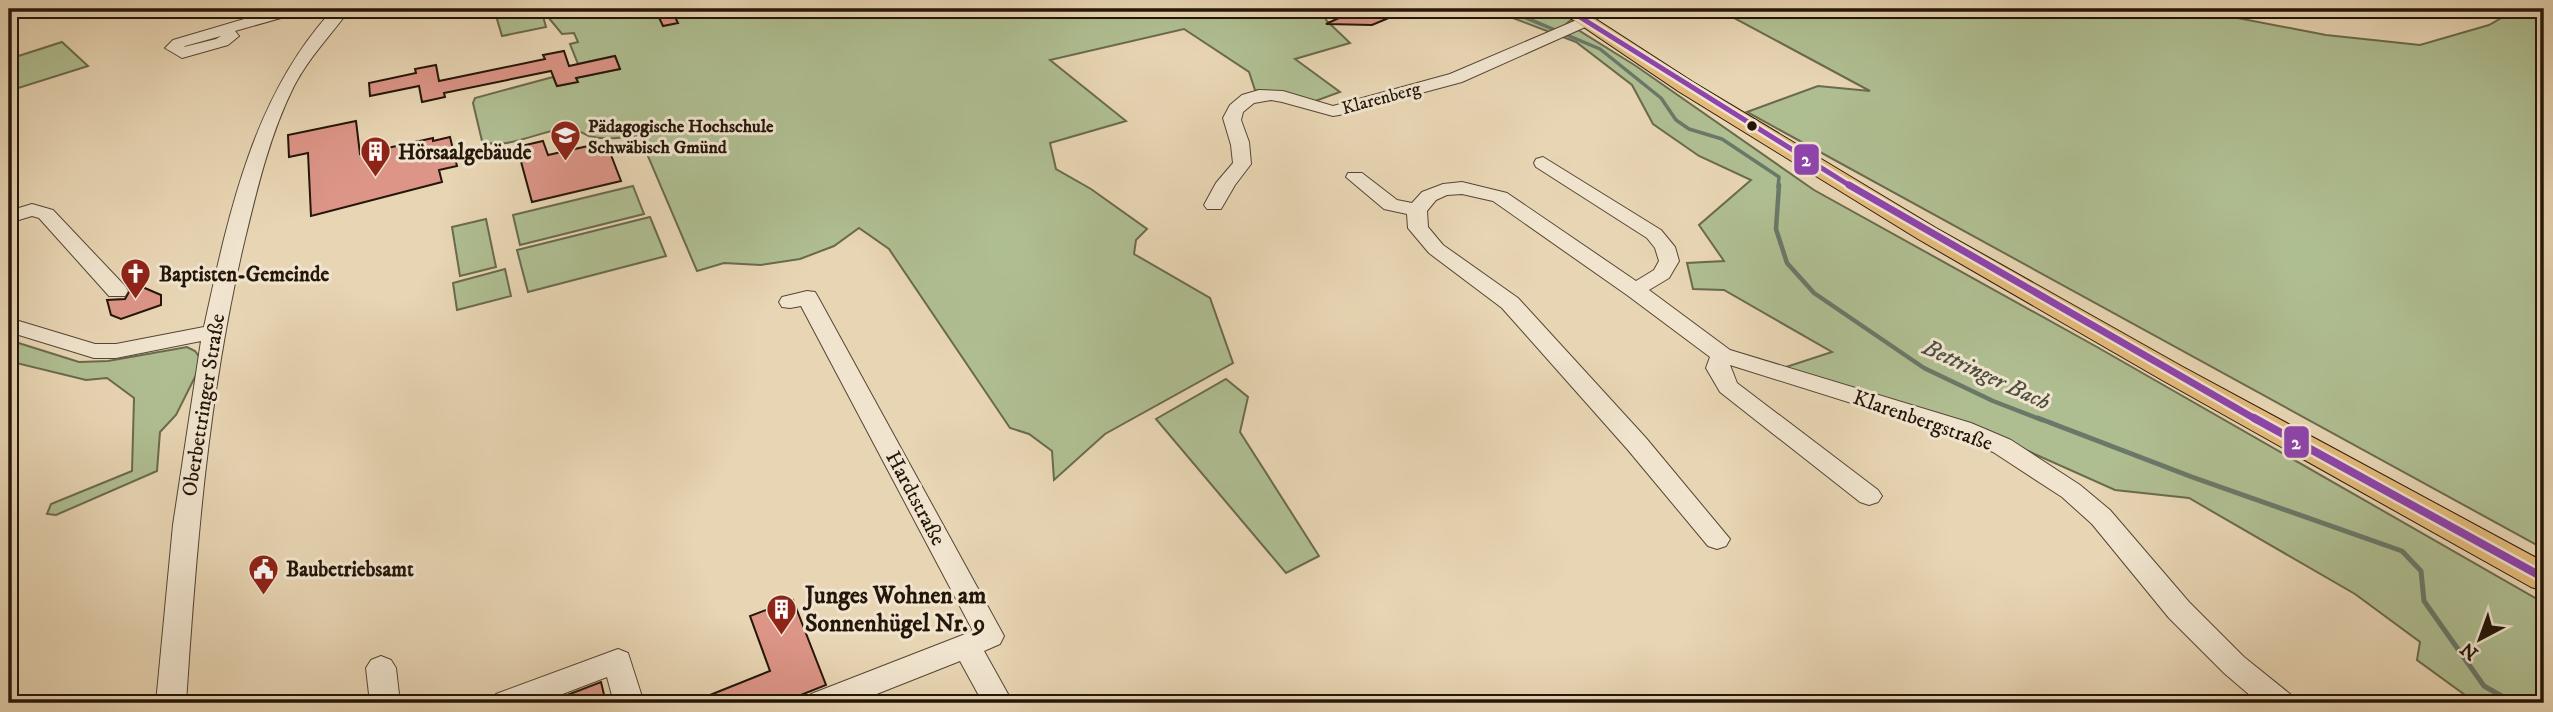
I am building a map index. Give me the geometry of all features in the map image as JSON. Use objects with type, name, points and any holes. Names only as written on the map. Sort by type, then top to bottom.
[{"type":"main road","points":[[1576,18],[1832,178],[2092,330],[2544,578]]},
{"type":"street","points":[[225,30],[294,9],[330,9]]},
{"type":"street","name":"Oberbettringer Straße","points":[[171,703],[187,499],[215,325],[250,185],[273,114],[302,58],[342,9]]},
{"type":"street","name":"Klarenberg","points":[[1214,205],[1226,183],[1242,164],[1240,143],[1232,122],[1234,112],[1246,98],[1262,93],[1285,96],[1314,108],[1333,111],[1456,78],[1552,35],[1576,18]]},
{"type":"street","points":[[1543,163],[1654,233],[1665,247],[1669,261],[1661,274],[1635,290]]},
{"type":"street","points":[[1355,177],[1391,205],[1417,210],[1418,228],[1436,249],[1510,303],[1637,444],[1717,539]]},
{"type":"street","name":"Klarenbergstraße","points":[[1417,210],[1429,196],[1443,190],[1462,188],[1500,197],[1635,290],[1722,355],[1962,429],[2002,446],[2071,491],[2101,517],[2179,610],[2234,665],[2279,703]]},
{"type":"street","points":[[9,217],[32,211],[46,214],[117,291]]},
{"type":"street","name":"Hardtstraße","points":[[790,302],[807,297],[990,636],[967,646]]},
{"type":"street","points":[[9,325],[94,351],[116,351],[215,325]]},
{"type":"street","points":[[1722,355],[1718,368],[1728,387],[1869,496]]},
{"type":"street","points":[[822,703],[967,646],[998,703]]},
{"type":"street","points":[[507,703],[618,661],[629,703]]},
{"type":"street","points":[[381,668],[385,703]]},
{"type":"green space","points":[[494,9],[541,9],[546,27],[502,36]]},
{"type":"green space","points":[[547,9],[1319,9],[1327,21],[1350,43],[1295,59],[1340,92],[1310,103],[1287,95],[1255,90],[1249,72],[1184,29],[1050,60],[1126,121],[1050,143],[1056,169],[1091,189],[1147,229],[1136,240],[1134,254],[1210,298],[1233,363],[1105,434],[1054,480],[1052,451],[1029,434],[1010,428],[889,249],[859,228],[834,246],[800,259],[761,265],[724,263],[697,271],[639,135],[602,138],[567,129],[501,144],[482,141],[473,103],[475,98],[553,77],[557,86],[577,82],[576,78],[620,69],[615,56],[578,64],[570,44],[578,42],[574,33],[562,34],[548,17]]},
{"type":"green space","points":[[1489,9],[1556,9],[1572,19],[1565,25],[1578,30],[1636,66],[1814,190],[2097,347],[2544,603],[2544,703],[2476,703],[2417,660],[2420,642],[2355,594],[2189,498],[2115,490],[1961,421],[1783,368],[1832,352],[1724,290],[1693,289],[1687,263],[1724,261],[1699,225],[1751,180],[1699,156],[1653,124],[1632,85],[1576,42]]},
{"type":"green space","points":[[1686,9],[2191,9],[2326,35],[2420,45],[2489,25],[2517,9],[2544,9],[2544,549],[1747,112],[1818,86],[1870,91],[1725,13],[1693,17]]},
{"type":"green space","points":[[62,42],[88,66],[9,91],[9,59]]},
{"type":"green space","points":[[633,186],[644,214],[520,245],[513,215]]},
{"type":"green space","points":[[650,217],[666,256],[528,292],[517,250]]},
{"type":"green space","points":[[486,219],[496,267],[460,276],[452,227]]},
{"type":"green space","points":[[505,269],[511,296],[457,310],[453,283]]},
{"type":"green space","points":[[9,340],[79,362],[108,361],[187,347],[195,351],[200,358],[198,371],[176,415],[160,432],[157,471],[56,515],[47,514],[51,504],[132,471],[134,398],[107,378],[86,380],[12,362],[9,356]]},
{"type":"green space","points":[[1226,379],[1248,397],[1240,432],[1319,556],[1286,573],[1156,419]]},
{"type":"building","points":[[655,9],[671,9],[678,23],[663,26]]},
{"type":"building","points":[[1358,9],[1410,9],[1372,25],[1326,24]]},
{"type":"building","points":[[564,51],[569,66],[615,56],[620,69],[576,78],[578,82],[557,86],[551,71],[444,93],[445,97],[422,102],[419,86],[370,96],[369,83],[416,73],[415,69],[436,65],[439,81],[545,59],[543,55]]},
{"type":"building","name":"Hörsaalgebäude","points":[[356,121],[360,154],[433,138],[433,141],[450,137],[457,166],[439,170],[442,182],[311,216],[308,153],[289,157],[288,135]]},
{"type":"building","points":[[543,141],[548,155],[606,142],[621,181],[532,202],[517,147]]},
{"type":"building","name":"Baptisten-Gemeinde","points":[[140,286],[161,295],[161,305],[121,319],[111,315],[107,300],[125,299],[130,290]]},
{"type":"building","name":"Junges Wohnen am Sonnenhügel Nr. 9","points":[[793,600],[826,685],[781,703],[690,703],[770,671],[750,616]]},
{"type":"building","points":[[601,682],[606,703],[549,702]]},
{"type":"waterway","name":"Bettringer Bach","points":[[1505,9],[1600,49],[1661,98],[1676,120],[1689,129],[1722,139],[1779,177],[1778,187]]},
{"type":"waterway","name":"Bettringer Bach","points":[[1779,185],[1776,229],[1787,263],[1814,293],[1924,368],[1993,401],[2042,420]]},
{"type":"waterway","name":"Bettringer Bach","points":[[2038,418],[2192,477],[2402,551],[2421,571],[2424,601],[2484,686],[2514,703]]},
{"type":"transit line","name":"2","points":[[1567,9],[1686,85],[1928,232],[2173,373],[2544,578]]},
{"type":"place","name":"Pädagogische Hochschule Schwäbisch Gmünd","points":[[565,163]]},
{"type":"place","name":"Hörsaalgebäude","points":[[375,179]]},
{"type":"place","name":"Baptisten-Gemeinde","points":[[136,301]]},
{"type":"place","name":"Baubetriebsamt","points":[[263,596]]},
{"type":"place","name":"Junges Wohnen am Sonnenhügel Nr. 9","points":[[782,636]]}]
